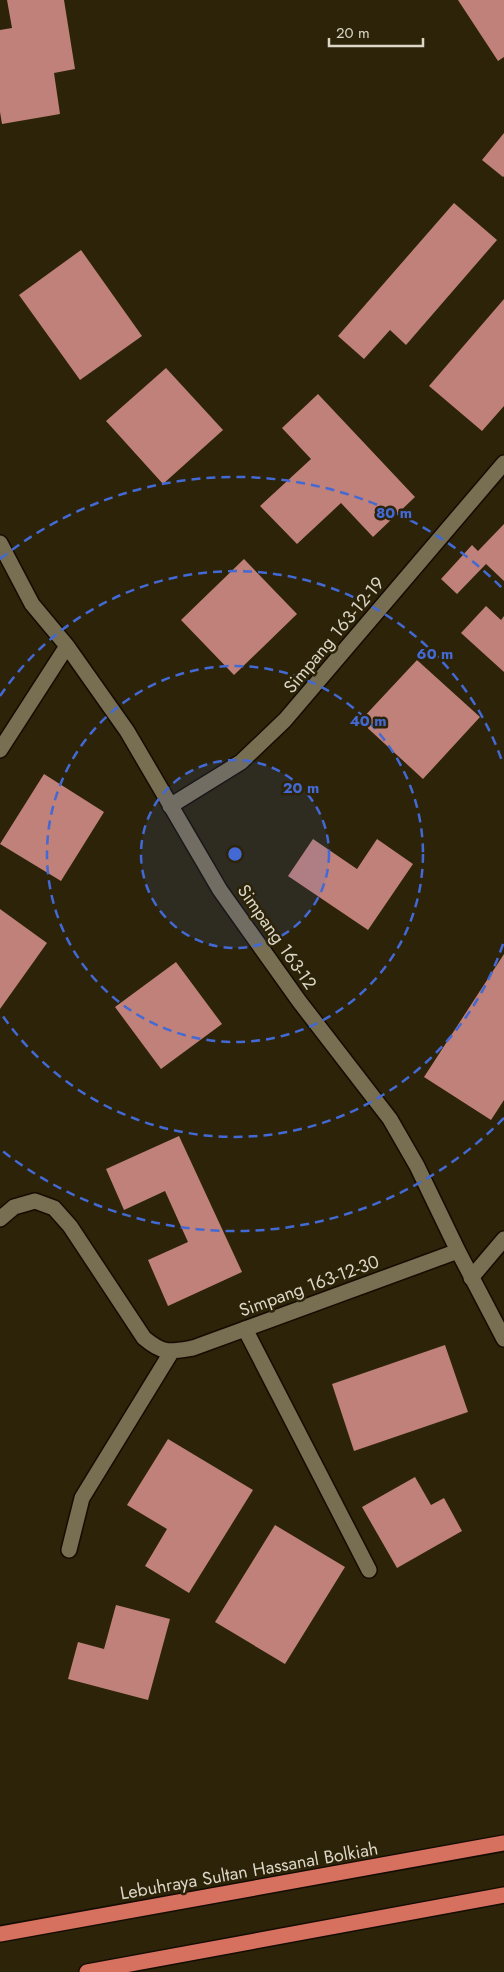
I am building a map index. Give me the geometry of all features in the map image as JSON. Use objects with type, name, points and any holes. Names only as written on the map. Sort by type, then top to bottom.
[{"type":"highway","name":"Lebuhraya Sultan Hassanal Bolkiah","points":[[0,1934],[504,1843]]},
{"type":"highway","points":[[87,1972],[504,1895]]},
{"type":"street","name":"Simpang 163-12-19","points":[[170,806],[241,762],[285,720],[504,463]]},
{"type":"street","name":"Simpang 163-12","points":[[0,543],[32,604],[68,646],[127,731],[220,890],[300,1001],[390,1120],[417,1166],[471,1278],[504,1338]]},
{"type":"street","points":[[0,750],[68,646]]},
{"type":"street","name":"Simpang 163-12-30","points":[[0,1219],[14,1207],[36,1201],[54,1208],[70,1226],[144,1338],[156,1349],[172,1351],[193,1348],[458,1251]]},
{"type":"street","points":[[471,1278],[504,1239]]},
{"type":"street","points":[[245,1329],[369,1570]]},
{"type":"street","points":[[69,1550],[82,1498],[172,1351]]},
{"type":"building","points":[[7,0],[64,0],[75,69],[54,73],[60,114],[2,124],[0,112],[0,30],[12,28]]},
{"type":"building","points":[[458,0],[504,0],[504,57],[498,61]]},
{"type":"building","points":[[504,133],[504,176],[503,177],[482,160]]},
{"type":"building","points":[[454,203],[497,240],[406,345],[390,330],[364,359],[338,336]]},
{"type":"building","points":[[81,250],[142,336],[80,380],[19,295]]},
{"type":"building","points":[[504,299],[504,406],[482,431],[429,386]]},
{"type":"building","points":[[166,368],[223,430],[163,484],[106,421]]},
{"type":"building","points":[[318,394],[415,497],[373,537],[341,503],[297,544],[260,506],[311,459],[282,428]]},
{"type":"building","points":[[504,524],[504,581],[486,564],[457,594],[441,579],[472,545],[478,551]]},
{"type":"building","points":[[244,559],[297,614],[234,675],[181,620]]},
{"type":"building","points":[[486,606],[501,620],[504,616],[504,672],[461,633]]},
{"type":"building","points":[[417,660],[480,717],[423,779],[360,721]]},
{"type":"building","points":[[44,774],[104,812],[61,881],[0,844]]},
{"type":"building","points":[[313,839],[357,869],[377,839],[413,864],[368,930],[288,876]]},
{"type":"building","points":[[0,909],[47,943],[0,1009]]},
{"type":"building","points":[[504,954],[504,1100],[491,1120],[424,1077]]},
{"type":"building","points":[[176,962],[222,1024],[161,1069],[115,1007]]},
{"type":"building","points":[[179,1136],[242,1272],[168,1306],[148,1260],[188,1242],[165,1191],[124,1210],[106,1169]]},
{"type":"building","points":[[445,1345],[468,1412],[354,1451],[332,1384]]},
{"type":"building","points":[[168,1439],[253,1490],[189,1593],[145,1566],[167,1529],[127,1505]]},
{"type":"building","points":[[415,1477],[431,1505],[444,1498],[462,1531],[397,1568],[362,1507]]},
{"type":"building","points":[[275,1525],[345,1567],[285,1664],[215,1622]]},
{"type":"building","points":[[116,1605],[170,1619],[148,1700],[68,1679],[78,1642],[104,1649]]}]
